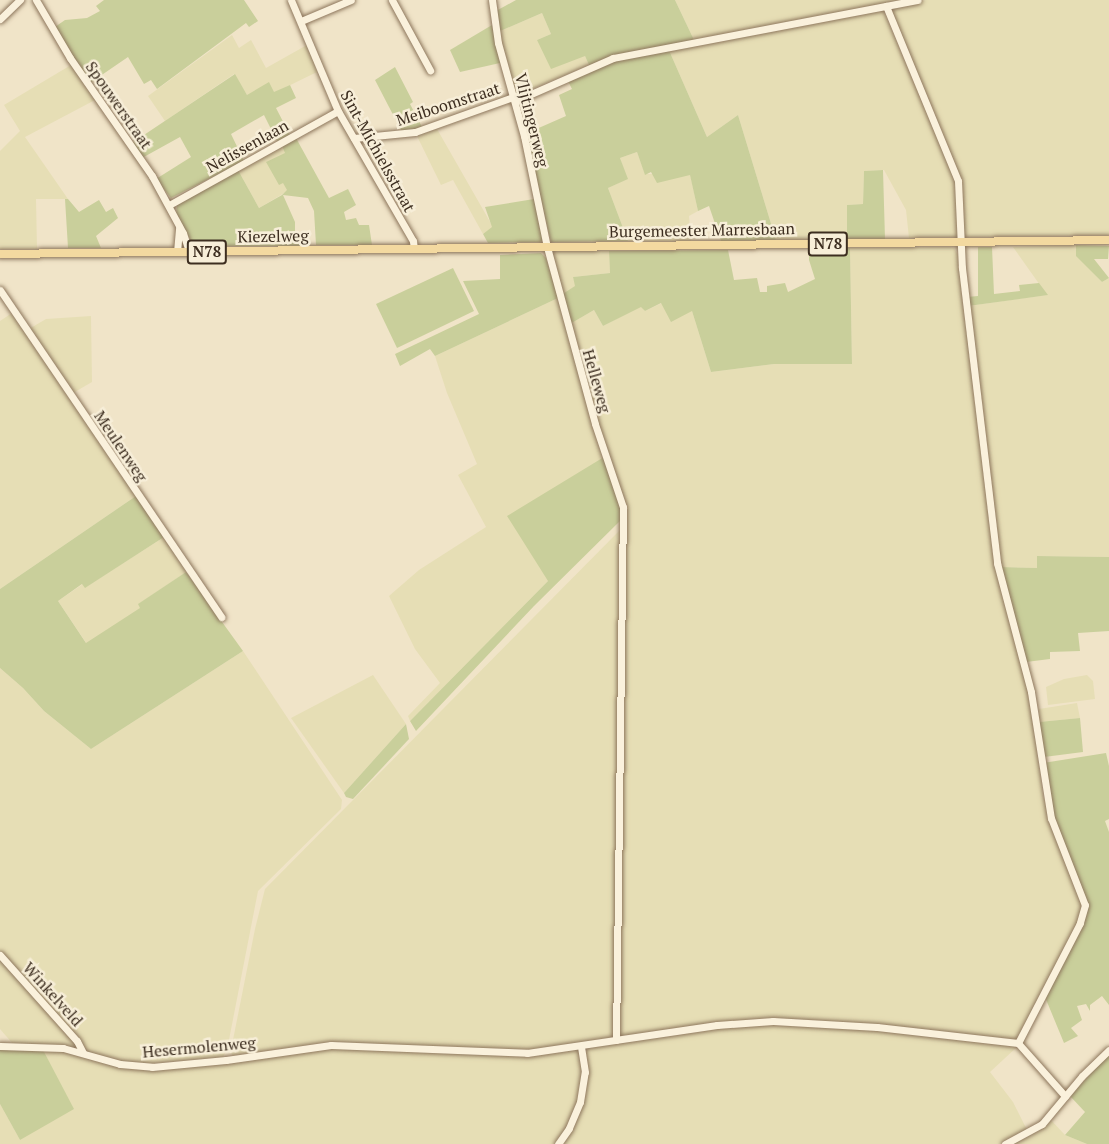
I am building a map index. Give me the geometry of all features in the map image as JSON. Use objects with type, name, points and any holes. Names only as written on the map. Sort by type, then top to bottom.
[{"type":"main road","name":"Burgemeester Marresbaan","points":[[547,247],[1109,240]]},
{"type":"main road","name":"Kiezelweg","points":[[0,254],[547,247]]},
{"type":"street","points":[[0,19],[20,0]]},
{"type":"street","name":"Spouwerstraat","points":[[36,0],[70,58],[169,205],[189,252]]},
{"type":"street","name":"Sint-Michielsstraat","points":[[291,0],[338,111],[413,241],[414,249]]},
{"type":"street","points":[[301,21],[351,0]]},
{"type":"street","points":[[392,0],[430,70]]},
{"type":"street","name":"Vlijtingerweg","points":[[492,0],[498,42],[514,99],[547,247]]},
{"type":"street","name":"Meiboomstraat","points":[[354,138],[415,132],[514,99],[613,58],[918,0]]},
{"type":"street","points":[[886,6],[958,181],[960,242],[997,563],[1031,692],[1051,818],[1085,905],[1080,923],[1018,1042],[1065,1096]]},
{"type":"street","name":"Nelissenlaan","points":[[169,205],[338,111]]},
{"type":"street","name":"Spouwerstraat","points":[[177,252],[178,227]]},
{"type":"street","name":"Helleweg","points":[[547,247],[595,424],[620,494],[624,520],[616,1040]]},
{"type":"street","name":"Meulenweg","points":[[0,290],[221,616]]},
{"type":"street","name":"Winkelveld","points":[[0,954],[76,1041],[83,1053]]},
{"type":"street","name":"Hesermolenweg","points":[[0,1046],[50,1046],[120,1064],[152,1067],[226,1060],[331,1045],[513,1054],[717,1025],[773,1022],[877,1027],[1018,1042]]},
{"type":"street","points":[[558,1144],[569,1128],[580,1102],[585,1072],[581,1046]]},
{"type":"street","points":[[1005,1144],[1042,1124],[1109,1050]]},
{"type":"shaded area","points":[[675,0],[909,0],[694,40]]},
{"type":"shaded area","points":[[926,0],[1109,0],[1109,235],[963,237],[961,193],[892,15],[895,6]]},
{"type":"shaded area","points":[[883,10],[954,176],[957,190],[958,237],[909,238],[906,210],[884,170],[864,171],[863,204],[847,205],[847,239],[776,240],[738,115],[707,137],[668,48]]},
{"type":"shaded area","points":[[542,13],[551,34],[537,40],[585,56],[589,65],[515,96],[498,32]]},
{"type":"shaded area","points":[[232,35],[239,48],[251,40],[266,68],[307,45],[317,72],[274,93],[247,95],[234,74],[165,121],[148,96]]},
{"type":"shaded area","points":[[71,65],[95,100],[25,137],[68,199],[36,199],[37,249],[0,249],[0,151],[20,131],[4,105]]},
{"type":"shaded area","points":[[437,129],[493,227],[483,234],[453,180],[441,185],[417,136]]},
{"type":"shaded area","points":[[282,146],[301,183],[259,208],[238,170]]},
{"type":"shaded area","points":[[637,152],[645,174],[690,174],[698,211],[689,216],[691,241],[628,241],[608,188],[627,179],[620,158]]},
{"type":"shaded area","points":[[1076,245],[1077,256],[1102,282],[1109,278],[1109,557],[1038,556],[1037,568],[1000,567],[968,306],[1047,295],[1013,247]]},
{"type":"shaded area","points":[[850,248],[954,248],[959,257],[996,564],[1029,695],[1043,796],[1082,906],[1079,919],[1016,1040],[776,1019],[621,1036],[619,1031],[626,520],[570,324],[594,310],[603,326],[641,306],[645,311],[662,303],[692,311],[711,372],[774,364],[852,364]]},
{"type":"shaded area","points":[[554,251],[609,251],[610,273],[573,277],[576,286],[561,295],[551,258]]},
{"type":"shaded area","points":[[558,298],[604,457],[548,581],[410,721],[408,716],[440,683],[415,649],[389,596],[419,570],[486,527],[458,475],[477,464],[447,393],[435,356]]},
{"type":"shaded area","points":[[12,313],[136,496],[0,589],[0,321]]},
{"type":"shaded area","points":[[91,316],[92,382],[73,393],[29,329],[46,319]]},
{"type":"shaded area","points":[[622,528],[613,1036],[610,1039],[527,1052],[339,1043],[235,1057],[232,1055],[231,1050],[255,929],[265,889]]},
{"type":"shaded area","points":[[164,537],[186,572],[139,604],[141,608],[87,644],[58,601],[83,584],[86,587]]},
{"type":"shaded area","points":[[243,651],[342,800],[341,809],[258,891],[227,1050],[223,1057],[133,1065],[88,1052],[0,952],[0,668],[44,711],[91,749]]},
{"type":"shaded area","points":[[373,675],[406,724],[344,793],[291,718]]},
{"type":"shaded area","points":[[1087,675],[1093,681],[1095,699],[1048,705],[1046,687],[1064,679]]},
{"type":"shaded area","points":[[1077,703],[1080,718],[1039,722],[1039,709]]},
{"type":"shaded area","points":[[0,957],[76,1045],[75,1047],[13,1044],[0,1029]]},
{"type":"shaded area","points":[[781,1024],[875,1029],[1018,1046],[990,1072],[1013,1102],[1027,1130],[1000,1144],[561,1144],[573,1125],[585,1054],[589,1047],[726,1026]]},
{"type":"shaded area","points":[[334,1047],[515,1056],[575,1049],[579,1051],[583,1065],[575,1113],[556,1144],[0,1144],[0,1104],[20,1140],[42,1048],[56,1048],[114,1065],[142,1069]]},
{"type":"shaded area","points":[[1050,1119],[1065,1135],[1087,1144],[1010,1144]]},
{"type":"green space","points":[[104,0],[244,0],[258,21],[249,27],[246,23],[157,89],[151,80],[144,84],[128,57],[90,83],[55,27],[65,20],[87,18],[100,11],[96,6]]},
{"type":"green space","points":[[516,0],[675,0],[694,40],[589,65],[585,56],[551,69],[537,40],[551,34],[542,13],[498,32],[496,11]]},
{"type":"green space","points":[[492,25],[500,63],[460,72],[450,50]]},
{"type":"green space","points":[[668,48],[707,137],[738,115],[776,240],[721,241],[709,206],[698,211],[690,175],[657,183],[651,172],[645,175],[637,152],[620,158],[628,179],[608,188],[628,241],[551,242],[525,134],[566,116],[559,95],[572,89],[567,79],[609,61]]},
{"type":"green space","points":[[395,67],[413,102],[410,104],[422,127],[402,132],[375,80]]},
{"type":"green space","points":[[235,74],[247,95],[269,82],[274,92],[290,85],[296,98],[276,108],[290,135],[277,141],[264,115],[231,134],[244,161],[171,198],[156,179],[191,157],[180,137],[142,158],[132,143]]},
{"type":"green space","points":[[296,138],[329,198],[348,189],[356,205],[344,212],[346,220],[356,218],[359,225],[369,225],[372,245],[316,245],[314,211],[308,198],[283,195],[295,222],[295,233],[300,246],[194,246],[176,215],[177,205],[238,170],[259,208],[287,190],[283,183],[279,185],[266,162],[285,153],[282,146]]},
{"type":"green space","points":[[883,170],[885,239],[847,239],[847,205],[863,204],[864,171]]},
{"type":"green space","points":[[65,199],[68,199],[79,212],[99,200],[106,212],[113,208],[118,218],[96,236],[101,248],[68,248]]},
{"type":"green space","points":[[534,199],[543,240],[540,242],[488,243],[483,234],[492,227],[485,207]]},
{"type":"green space","points":[[1076,245],[1109,246],[1108,259],[1094,259],[1109,278],[1102,282],[1076,256]]},
{"type":"green space","points":[[978,247],[992,247],[994,294],[1020,291],[1019,285],[1039,283],[1048,295],[968,306],[967,297],[978,296]]},
{"type":"green space","points":[[850,248],[852,364],[774,364],[711,372],[692,311],[671,322],[661,303],[645,311],[641,307],[603,326],[594,310],[570,324],[561,295],[575,286],[573,277],[610,273],[609,251],[728,250],[734,280],[757,278],[760,292],[767,292],[767,286],[785,283],[788,292],[815,279],[809,260],[809,249]]},
{"type":"green space","points":[[541,253],[546,258],[558,298],[435,356],[430,349],[400,366],[395,354],[479,314],[463,281],[500,279],[500,255]]},
{"type":"green space","points":[[453,268],[474,311],[397,348],[376,304]]},
{"type":"green space","points":[[604,457],[619,499],[622,519],[534,606],[416,731],[410,721],[548,581],[507,516]]},
{"type":"green space","points":[[136,496],[164,537],[85,588],[82,584],[58,601],[86,643],[140,608],[138,604],[186,572],[243,651],[91,749],[44,711],[0,668],[0,589]]},
{"type":"green space","points":[[1037,556],[1109,557],[1109,631],[1078,633],[1080,651],[1050,652],[1050,659],[1026,662],[1000,567],[1037,568]]},
{"type":"green space","points":[[1080,718],[1083,752],[1044,757],[1039,722]]},
{"type":"green space","points":[[406,724],[409,739],[353,799],[346,797],[344,793]]},
{"type":"green space","points":[[1106,753],[1109,766],[1109,819],[1105,821],[1109,832],[1109,1005],[1102,996],[1090,1005],[1090,1011],[1086,1004],[1077,1006],[1082,1020],[1071,1028],[1078,1036],[1064,1043],[1045,997],[1087,909],[1086,898],[1055,821],[1043,763]]},
{"type":"green space","points":[[0,1048],[42,1048],[74,1109],[20,1140],[0,1104]]},
{"type":"green space","points":[[1109,1054],[1109,1144],[1087,1144],[1065,1135],[1085,1112],[1070,1096]]}]
